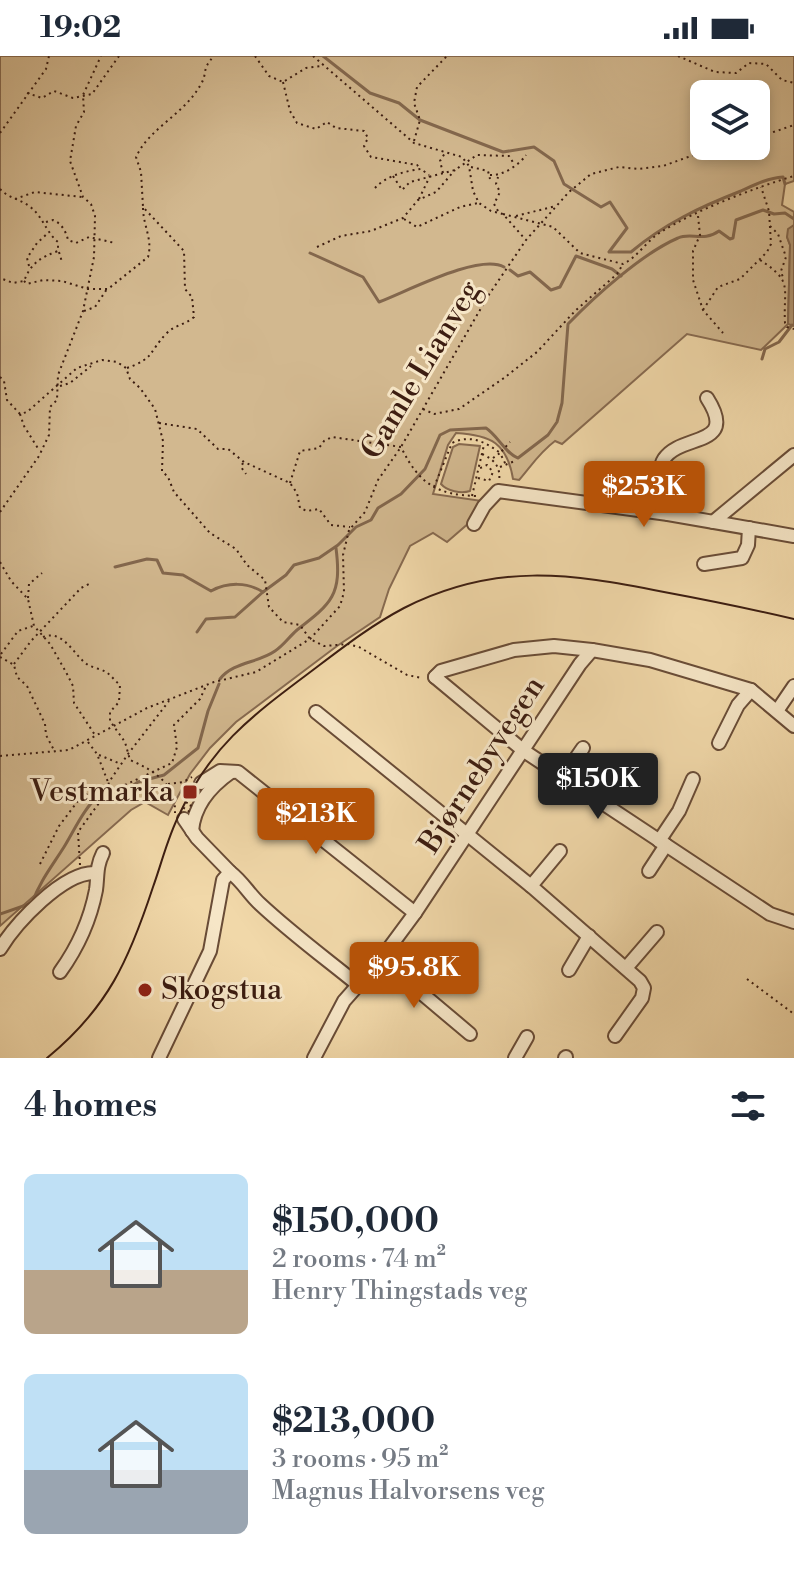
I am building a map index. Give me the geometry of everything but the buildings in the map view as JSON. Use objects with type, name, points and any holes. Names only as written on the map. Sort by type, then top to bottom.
[{"type":"street","points":[[668,514],[660,469],[663,460],[672,451],[707,438],[716,426],[716,412],[707,398]]},
{"type":"street","points":[[713,522],[794,455]]},
{"type":"street","points":[[474,524],[484,506],[498,491],[668,514],[794,536]]},
{"type":"street","points":[[704,564],[742,558],[748,545],[749,528]]},
{"type":"street","points":[[794,726],[751,690],[650,660],[592,650],[554,646],[514,650],[428,677],[524,751],[770,914],[794,922]]},
{"type":"street","name":"Bjørnebyvegen","points":[[314,1058],[334,1018],[357,984],[381,959],[415,913],[592,650]]},
{"type":"street","points":[[777,711],[794,686]]},
{"type":"street","points":[[719,743],[738,705],[751,690]]},
{"type":"street","points":[[316,712],[531,886],[626,968],[644,988],[642,998],[615,1036]]},
{"type":"street","points":[[563,777],[583,748]]},
{"type":"street","points":[[201,783],[220,771],[236,771],[415,913]]},
{"type":"street","points":[[236,771],[218,782],[188,825],[256,901],[357,984]]},
{"type":"street","points":[[649,871],[693,779]]},
{"type":"street","points":[[531,886],[560,851]]},
{"type":"street","points":[[60,972],[83,935],[95,891],[95,873],[103,853]]},
{"type":"street","points":[[159,1058],[210,951],[223,880],[230,872]]},
{"type":"street","points":[[0,949],[34,908],[81,874],[95,873]]},
{"type":"street","points":[[626,968],[657,932]]},
{"type":"street","points":[[569,970],[589,936]]},
{"type":"street","points":[[381,959],[470,1034]]},
{"type":"street","points":[[515,1058],[527,1037]]},
{"type":"path","points":[[0,133],[46,69],[49,56]]},
{"type":"path","points":[[50,407],[57,400],[58,375],[83,311],[94,257],[95,216],[91,204],[83,197],[70,161],[76,126],[84,112],[83,95],[101,56]]},
{"type":"path","points":[[27,93],[42,98],[54,91],[73,98],[92,94],[119,56]]},
{"type":"path","points":[[83,311],[95,307],[108,289],[148,257],[150,240],[143,221],[141,172],[136,157],[144,141],[180,112],[203,82],[204,66],[214,56]]},
{"type":"path","points":[[255,56],[269,76],[283,82]]},
{"type":"path","points":[[313,56],[414,143],[462,157],[469,164],[488,171],[490,177],[498,176],[526,155]]},
{"type":"path","points":[[414,143],[420,120],[414,103],[417,87],[447,56]]},
{"type":"path","points":[[678,56],[715,72],[736,73],[754,62],[766,64],[784,81],[794,83]]},
{"type":"path","points":[[750,56],[754,62]]},
{"type":"path","points":[[283,82],[306,68],[324,66]]},
{"type":"path","points":[[283,82],[290,111],[297,123],[316,129],[327,122],[336,128],[364,131],[368,138],[364,146],[371,157],[417,165],[430,175]]},
{"type":"path","points":[[770,133],[794,125]]},
{"type":"path","points":[[443,173],[440,161],[445,152]]},
{"type":"path","points":[[393,176],[402,190],[410,182],[469,164],[477,155],[509,156],[514,164]]},
{"type":"path","name":"Gamle Lianveg","points":[[206,685],[256,672],[310,639],[340,606],[344,592],[343,555],[348,535],[365,512],[378,480],[401,447],[488,296],[526,240],[579,182],[600,170],[663,166],[690,156]]},
{"type":"path","points":[[469,164],[473,191],[479,203]]},
{"type":"path","points":[[375,188],[381,180],[421,169]]},
{"type":"path","points":[[418,200],[436,192],[455,170]]},
{"type":"path","points":[[317,247],[341,236],[371,231],[403,218],[418,200],[430,175]]},
{"type":"path","points":[[498,176],[496,184],[500,192],[494,204],[526,240]]},
{"type":"path","points":[[422,409],[434,414],[459,409],[492,386],[537,352],[654,236],[761,187],[794,176]]},
{"type":"path","points":[[703,310],[718,287],[740,279],[771,244],[768,213],[761,187]]},
{"type":"path","points":[[0,189],[28,205],[45,223],[48,233],[58,242],[62,262]]},
{"type":"path","points":[[15,199],[35,192],[83,197]]},
{"type":"path","points":[[403,218],[417,227],[460,207],[479,203],[558,231],[580,253],[623,264]]},
{"type":"path","points":[[515,216],[558,206]]},
{"type":"path","points":[[126,368],[145,361],[167,333],[194,317],[192,297],[185,289],[184,251],[143,207]]},
{"type":"path","points":[[698,214],[700,235],[691,265],[693,280],[703,310],[723,333]]},
{"type":"path","points":[[45,223],[53,220],[59,222],[68,240],[76,243],[89,237],[115,243]]},
{"type":"path","points":[[770,226],[778,234],[785,252],[781,271],[787,287],[784,313],[787,327],[794,329]]},
{"type":"path","points":[[24,281],[29,267],[27,258],[48,233]]},
{"type":"path","points":[[29,267],[42,257],[58,251]]},
{"type":"path","points":[[759,259],[773,267],[784,280]]},
{"type":"path","points":[[0,278],[13,283],[62,281],[88,289],[108,289]]},
{"type":"path","points":[[20,414],[27,412],[77,368],[102,360],[117,362],[126,368],[130,379],[155,409],[163,441],[162,471],[174,492],[210,533],[236,549],[247,565],[265,580],[269,607],[283,622],[300,625],[310,639],[324,646],[348,644],[359,647],[407,675],[428,677]]},
{"type":"path","points":[[59,386],[83,375],[93,363]]},
{"type":"path","points":[[0,377],[4,381],[7,400],[20,414],[40,451]]},
{"type":"path","points":[[0,512],[49,435],[50,407],[45,396]]},
{"type":"path","points":[[157,423],[197,429],[218,449],[228,449],[244,462],[290,483],[297,493],[300,508],[307,511],[319,509],[331,525],[351,528]]},
{"type":"path","points":[[290,483],[302,450],[307,452],[319,448],[332,437],[401,447],[413,468],[433,488],[444,494],[472,496],[498,491],[499,468],[492,459],[480,453]]},
{"type":"path","points":[[433,488],[452,443],[459,439],[474,439],[484,444],[500,453],[506,465]]},
{"type":"path","points":[[472,496],[484,444]]},
{"type":"path","points":[[492,459],[509,444]]},
{"type":"path","points":[[499,468],[515,461]]},
{"type":"path","points":[[244,462],[241,467],[246,474]]},
{"type":"path","points":[[476,477],[489,481],[493,472],[487,465],[478,469]]},
{"type":"path","points":[[0,562],[11,581],[28,599]]},
{"type":"path","points":[[42,573],[29,584],[28,599],[34,626],[66,672],[75,694],[74,703],[95,735]]},
{"type":"path","points":[[41,636],[71,598],[89,584]]},
{"type":"path","points":[[34,626],[18,631],[0,656],[14,665],[17,677],[27,686],[56,753]]},
{"type":"path","points":[[14,665],[31,641],[50,635],[59,638],[81,655],[86,664],[108,673],[120,685],[119,702],[110,712],[112,725],[125,742],[130,760],[154,771],[167,784],[186,781]]},
{"type":"path","points":[[0,756],[56,753],[206,685]]},
{"type":"path","points":[[81,874],[78,832],[107,792],[172,763],[177,747],[174,725],[200,699],[206,685]]},
{"type":"path","points":[[107,792],[109,782],[121,764],[170,699]]},
{"type":"path","points":[[87,741],[97,754],[109,782]]},
{"type":"path","points":[[97,754],[121,764]]},
{"type":"path","points":[[167,784],[176,801]]},
{"type":"path","points":[[40,864],[59,826],[81,797],[98,789],[107,792]]},
{"type":"path","points":[[747,979],[794,1014]]},
{"type":"shaded area","points":[[0,56],[794,56],[794,181],[785,184],[782,205],[794,212],[794,225],[787,237],[790,245],[788,324],[761,350],[687,334],[562,444],[555,441],[550,445],[519,480],[513,479],[502,449],[495,443],[479,436],[456,433],[448,445],[433,494],[482,501],[470,522],[447,542],[433,533],[410,546],[389,589],[380,617],[236,722],[190,774],[168,815],[145,802],[131,810],[0,926]]},
{"type":"shaded area","points":[[794,225],[794,326],[788,324],[790,245],[787,237],[788,229]]},
{"type":"shaded area","points":[[459,444],[480,446],[470,491],[466,492],[450,490],[441,484],[453,447]]},
{"type":"waterway","points":[[323,56],[370,93],[399,103],[420,120],[503,152],[534,147],[554,161],[564,184],[601,207],[610,202],[627,228],[609,252],[631,252],[683,217],[761,182],[783,177],[785,184]]},
{"type":"waterway","points":[[115,567],[147,559],[157,560],[163,573],[183,575],[211,591],[237,584],[263,592],[294,565],[319,558],[338,545],[356,527],[371,520],[378,508],[401,494],[425,469],[440,435],[450,430],[486,428],[518,458],[548,435],[557,422],[562,403],[568,324],[635,264],[683,236],[708,236],[719,231],[733,238],[736,220],[763,210],[774,214],[785,213],[794,219]]},
{"type":"waterway","points":[[310,253],[363,277],[379,302],[461,269],[493,264],[504,267]]},
{"type":"waterway","points":[[510,270],[518,276],[530,272],[551,290],[560,287],[576,256],[612,269],[621,276]]},
{"type":"waterway","points":[[762,359],[765,349],[779,342],[792,325]]},
{"type":"waterway","points":[[220,679],[232,669],[281,647],[326,605],[336,587],[336,548]]},
{"type":"waterway","points":[[197,632],[206,619],[235,617],[263,592]]},
{"type":"waterway","points":[[0,914],[32,903],[80,819],[100,794],[107,796],[125,791],[138,782],[164,775],[198,748],[219,684]]},
{"type":"tram line","points":[[47,1058],[86,1020],[114,981],[135,937],[176,822],[204,770],[233,736],[266,706],[391,615],[437,593],[470,583],[532,576],[629,585],[794,619]]},
{"type":"place","name":"Vestmarka","points":[[190,792]]},
{"type":"place","name":"Skogstua","points":[[145,990]]}]
